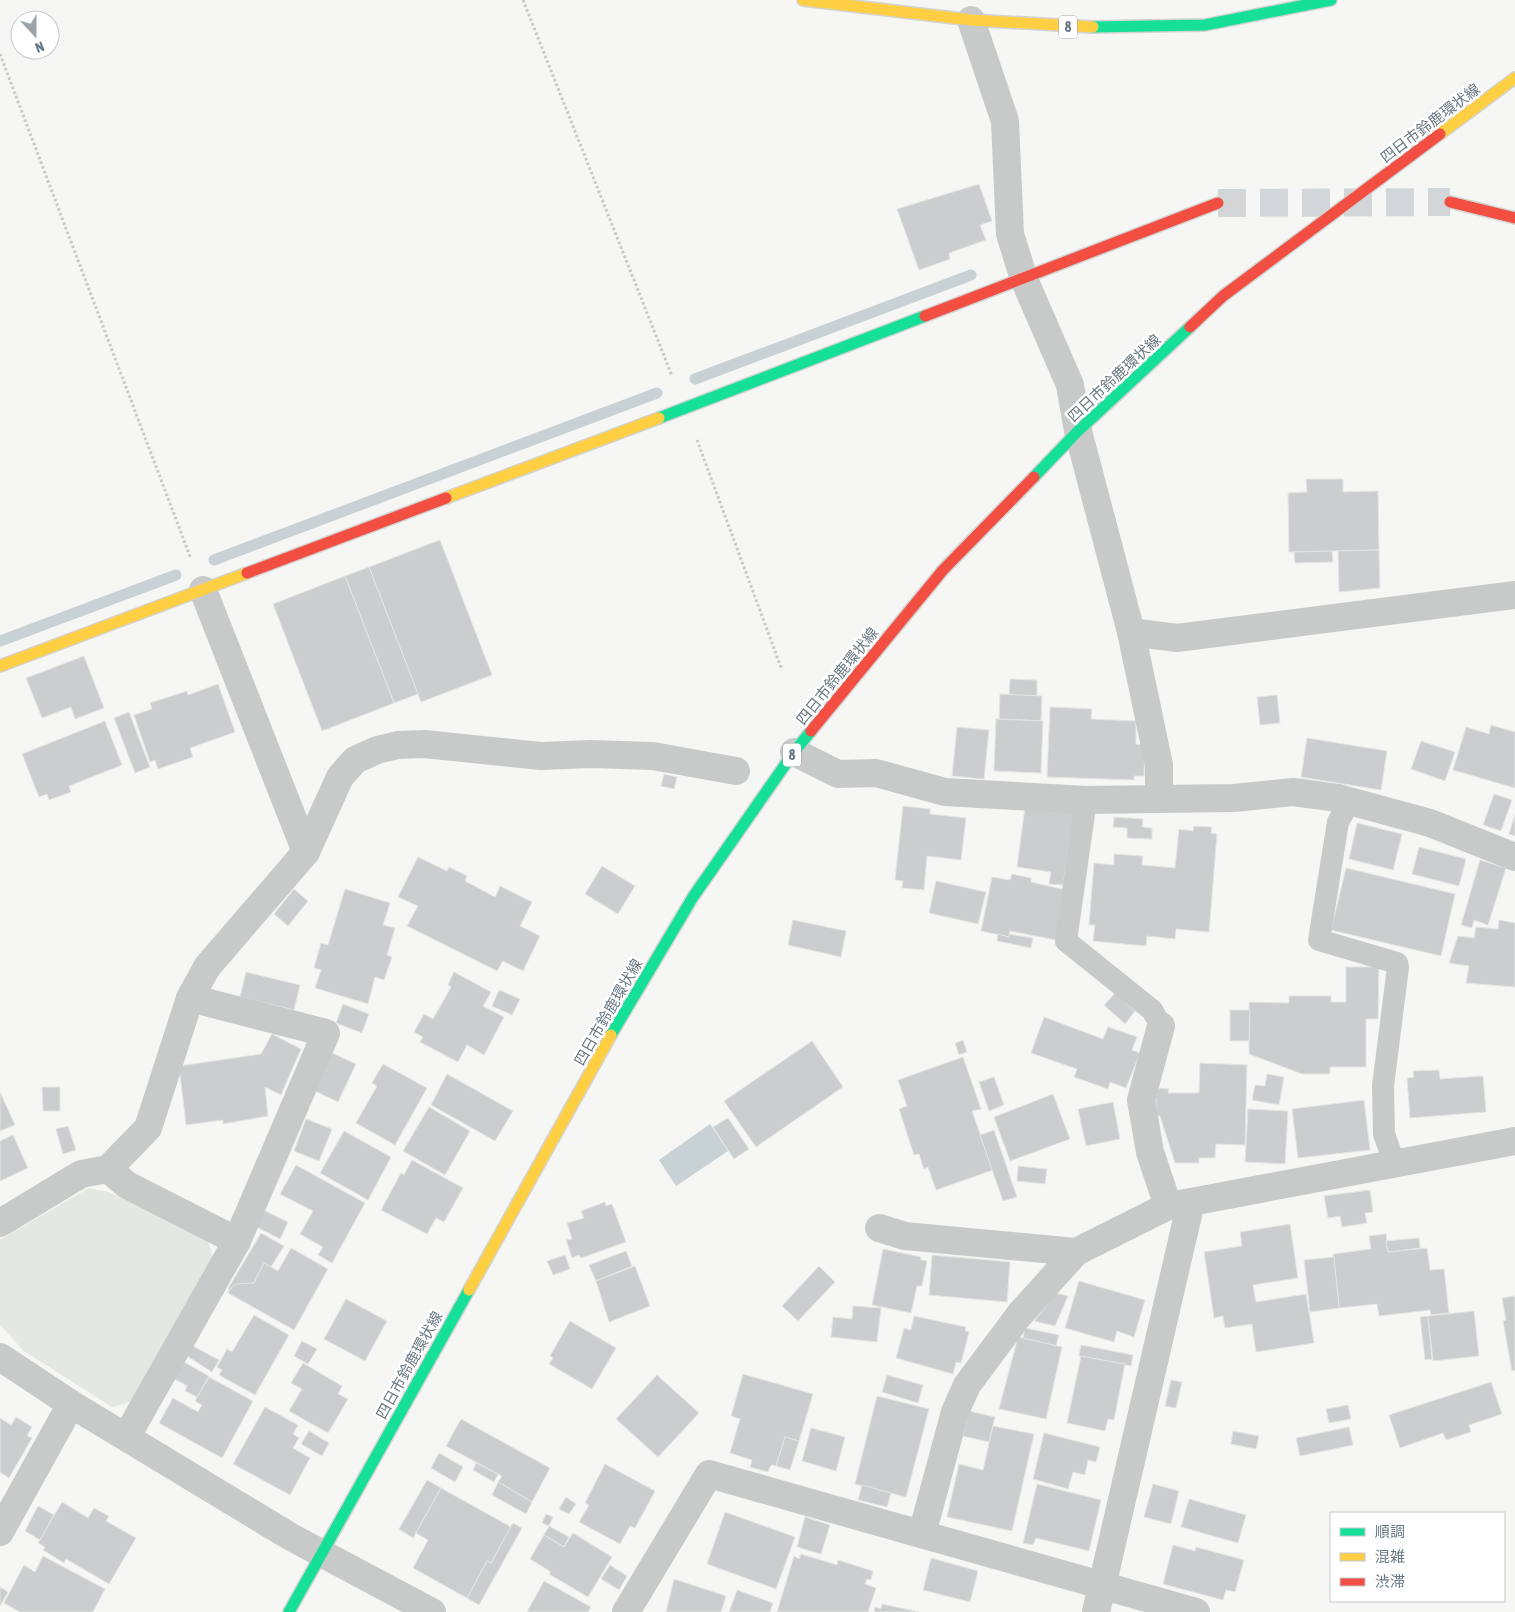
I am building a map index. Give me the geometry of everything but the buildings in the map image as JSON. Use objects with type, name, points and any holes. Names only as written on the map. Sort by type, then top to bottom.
[{"type":"main road","name":"8","points":[[803,0],[971,20],[1068,27],[1205,25],[1331,0]]},
{"type":"main road","name":"四日市鈴鹿環状線","points":[[288,1612],[633,996],[693,897],[794,752],[943,570],[1078,431],[1223,296],[1515,78]]},
{"type":"main road","points":[[1450,202],[1515,218]]},
{"type":"main road","points":[[0,666],[685,408],[1218,203]]},
{"type":"street","points":[[971,20],[1005,121],[1010,234],[1024,279],[1070,385],[1078,431],[1131,632],[1159,765],[1159,799]]},
{"type":"street","points":[[203,590],[306,852]]},
{"type":"street","points":[[1131,632],[1177,638],[1515,595]]},
{"type":"street","points":[[0,1223],[81,1174],[108,1169],[148,1128],[190,998],[207,968],[306,852],[340,777],[355,760],[377,750],[398,745],[424,744],[540,756],[591,754],[653,756],[736,771]]},
{"type":"street","points":[[794,752],[838,774],[876,773],[945,792],[1086,800],[1234,798],[1293,792],[1350,802],[1430,824],[1515,857]]},
{"type":"street","points":[[126,1436],[237,1241],[326,1033],[190,998]]},
{"type":"street","points":[[1096,1612],[1103,1586],[1179,1204],[1150,1152],[1141,1100],[1161,1026]]},
{"type":"street","points":[[922,1534],[955,1412],[967,1386],[1020,1314],[1076,1252],[1179,1204],[1515,1140]]},
{"type":"street","points":[[108,1169],[127,1185],[237,1241]]},
{"type":"street","points":[[879,1228],[904,1236],[1076,1252]]},
{"type":"street","points":[[0,1357],[71,1404],[321,1554],[432,1612]]},
{"type":"street","points":[[0,1532],[71,1404]]},
{"type":"street","points":[[626,1612],[709,1474],[1196,1612]]},
{"type":"lane","points":[[1086,800],[1066,941],[1152,1010],[1161,1026]]},
{"type":"lane","points":[[1350,802],[1338,822],[1319,940],[1396,963],[1398,968],[1383,1086],[1384,1134],[1394,1162]]},
{"type":"path","points":[[523,0],[685,408],[782,670]]},
{"type":"path","points":[[0,54],[203,590]]},
{"type":"shaded area","points":[[710,1124],[728,1151],[676,1186],[659,1160]]},
{"type":"shaded area","points":[[89,1188],[109,1192],[208,1241],[213,1258],[134,1401],[112,1407],[24,1351],[0,1325],[0,1240]]},
{"type":"waterway","points":[[695,379],[971,275]]},
{"type":"waterway","points":[[214,560],[657,393]]},
{"type":"waterway","points":[[0,641],[176,575]]},
{"type":"tunnel","points":[[1218,203],[1450,202]]},
{"type":"traffic: fast","points":[[1093,27],[1205,25],[1331,0]]},
{"type":"traffic: fast","points":[[659,418],[925,316]]},
{"type":"traffic: fast","points":[[1034,477],[1078,431],[1190,327]]},
{"type":"traffic: fast","points":[[611,1035],[693,897],[794,752],[811,731]]},
{"type":"traffic: fast","points":[[289,1612],[469,1290]]},
{"type":"traffic: slow","points":[[803,0],[971,20],[1093,27]]},
{"type":"traffic: slow","points":[[1440,134],[1515,78]]},
{"type":"traffic: slow","points":[[446,498],[659,418]]},
{"type":"traffic: slow","points":[[0,666],[247,573]]},
{"type":"traffic: slow","points":[[469,1290],[611,1035]]},
{"type":"traffic: jam","points":[[1190,327],[1223,296],[1440,134]]},
{"type":"traffic: jam","points":[[1450,202],[1515,218]]},
{"type":"traffic: jam","points":[[925,316],[1218,203]]},
{"type":"traffic: jam","points":[[811,731],[943,570],[1034,477]]},
{"type":"traffic: jam","points":[[247,573],[446,498]]}]
